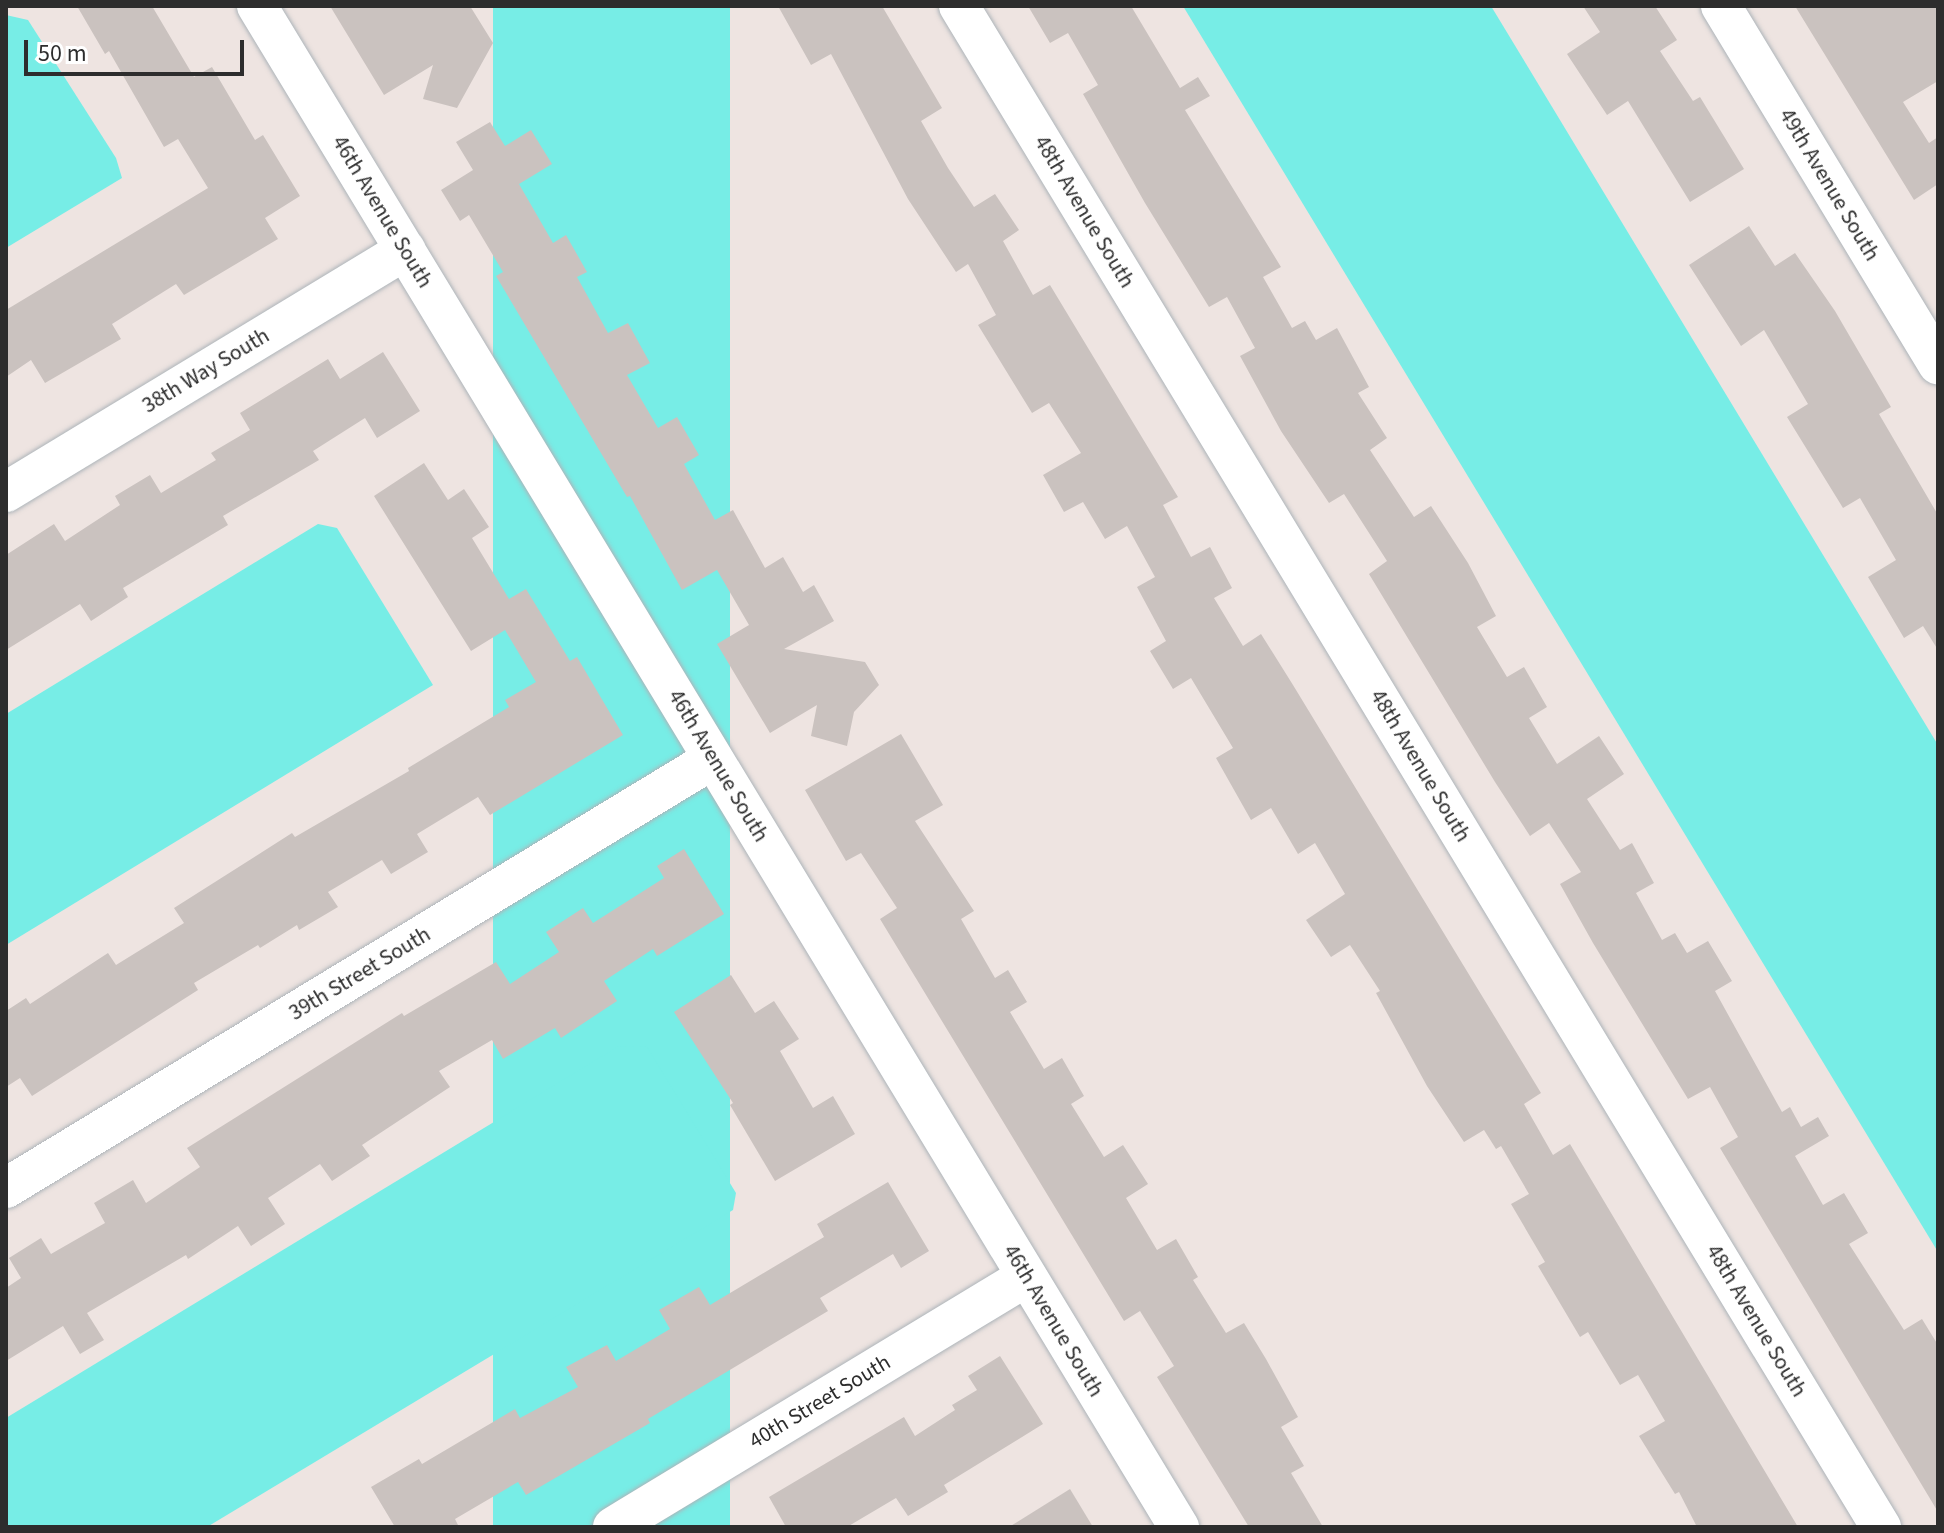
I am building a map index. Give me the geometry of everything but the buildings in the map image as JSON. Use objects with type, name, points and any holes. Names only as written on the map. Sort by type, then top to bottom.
[{"type":"street","name":"46th Avenue South","points":[[257,6],[1179,1527]]},
{"type":"street","name":"48th Avenue South","points":[[959,6],[1881,1527]]},
{"type":"street","name":"49th Avenue South","points":[[1721,6],[1938,364]]},
{"type":"street","name":"38th Way South","points":[[6,492],[405,250]]},
{"type":"street","name":"39th Street South","points":[[6,1188],[713,759]]},
{"type":"street","name":"40th Street South","points":[[613,1527],[1026,1277]]},
{"type":"water","points":[[493,6],[730,6],[730,1527],[493,1527]]},
{"type":"water","points":[[1183,6],[1491,6],[1938,745],[1938,1252]]},
{"type":"water","points":[[6,15],[28,20],[116,158],[122,178],[6,248]]},
{"type":"water","points":[[318,524],[337,528],[433,685],[6,945],[6,714]]},
{"type":"water","points":[[619,1046],[647,1047],[736,1193],[733,1210],[207,1527],[6,1527],[6,1418]]}]
